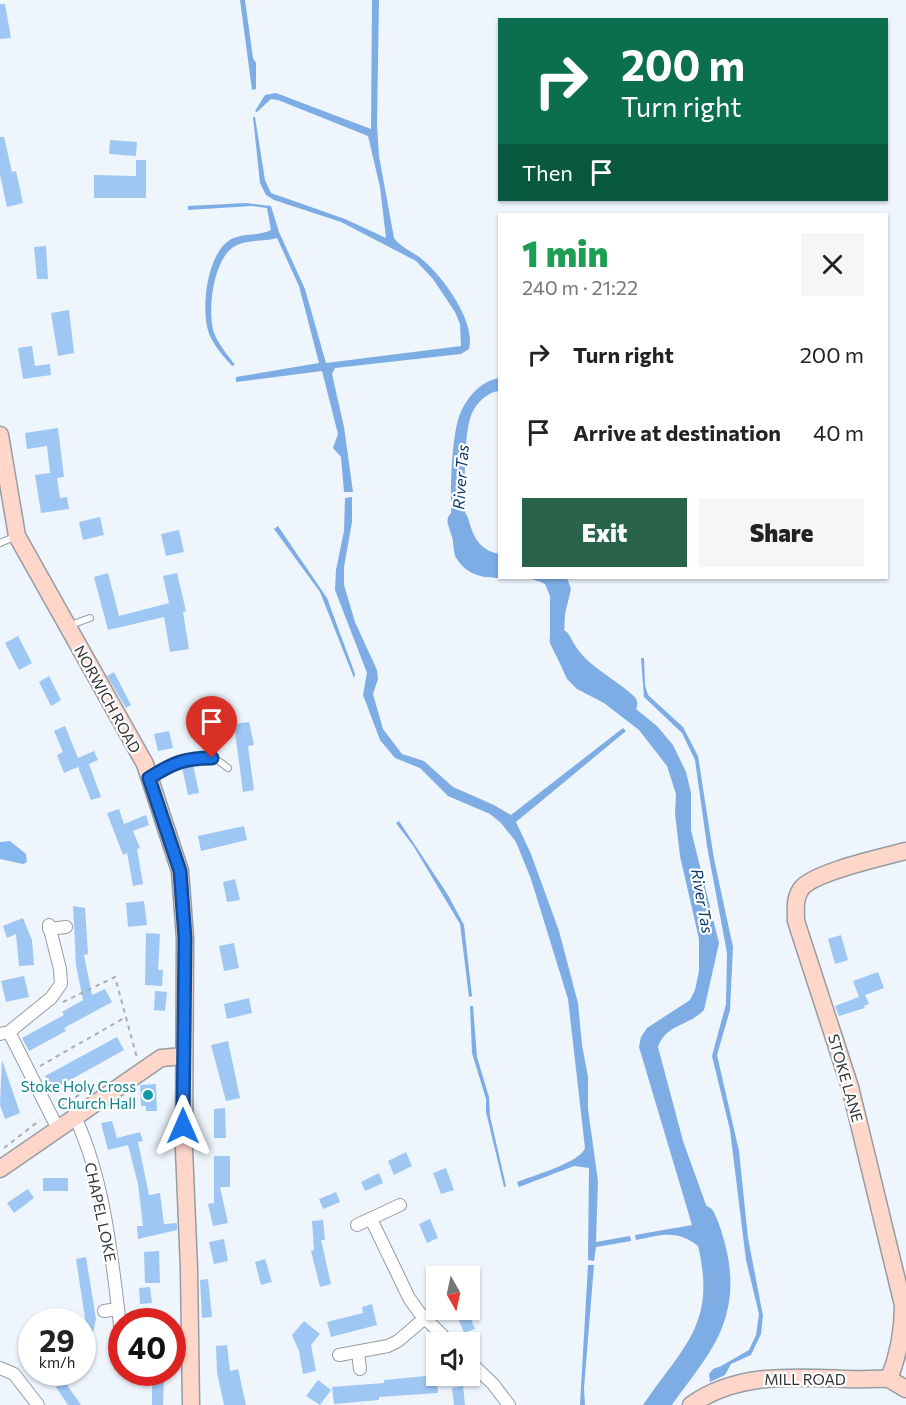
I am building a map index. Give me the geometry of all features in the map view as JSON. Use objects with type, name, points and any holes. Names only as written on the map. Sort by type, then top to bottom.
[{"type":"street","name":"NORWICH ROAD","points":[[0,435],[17,536],[145,764],[180,871],[185,938],[183,1056],[191,1405]]},
{"type":"street","name":"STOKE LANE","points":[[889,1379],[903,1334],[903,1305],[850,1087],[796,921],[796,901],[801,889],[822,875],[906,851]]},
{"type":"street","points":[[58,1129],[29,1072],[4,1033],[51,998],[61,984],[60,969],[49,927],[66,927]]},
{"type":"street","points":[[0,1169],[161,1058],[183,1056]]},
{"type":"street","name":"CHAPEL LOKE","points":[[75,1117],[95,1174],[118,1308]]},
{"type":"street","points":[[357,1225],[400,1205]]},
{"type":"street","points":[[371,1219],[409,1298],[439,1332]]},
{"type":"street","points":[[104,1311],[108,1310]]},
{"type":"street","points":[[339,1355],[378,1348],[398,1341],[425,1318]]},
{"type":"street","points":[[358,1352],[360,1369]]},
{"type":"street","points":[[0,1368],[14,1374],[38,1405]]},
{"type":"street","points":[[480,1372],[509,1405]]},
{"type":"street","name":"MILL ROAD","points":[[693,1404],[724,1388],[746,1381],[768,1378],[889,1379]]},
{"type":"street","points":[[889,1379],[906,1389]]},
{"type":"lane","points":[[0,543],[17,536]]},
{"type":"lane","points":[[68,627],[90,618]]},
{"type":"lane","points":[[149,778],[169,765],[187,759],[212,758],[228,768]]},
{"type":"path","points":[[51,998],[56,1005],[115,977],[138,1059]]},
{"type":"path","points":[[29,1072],[126,1017]]},
{"type":"shaded area","points":[[10,841],[26,854],[27,862],[23,864],[0,859],[0,842]]},
{"type":"water","points":[[240,0],[245,0],[253,58],[256,63],[256,89],[252,90]]},
{"type":"water","points":[[372,0],[379,0],[377,125],[379,156],[394,238],[400,245],[423,260],[449,289],[463,314],[470,338],[469,349],[461,354],[335,368],[332,374],[344,427],[353,492],[344,492],[341,457],[333,448],[338,434],[322,371],[236,382],[236,377],[319,363],[299,286],[277,238],[248,242],[232,248],[225,255],[216,276],[213,288],[212,324],[218,341],[235,365],[232,366],[217,348],[207,326],[205,301],[214,261],[220,250],[232,239],[271,230],[267,208],[252,206],[188,210],[188,206],[246,203],[271,206],[279,232],[305,289],[326,363],[461,346],[460,324],[455,312],[433,279],[416,261],[341,222],[274,200],[266,195],[260,183],[253,117],[255,117],[265,180],[271,193],[345,219],[386,238],[380,187],[368,136],[278,100],[271,99],[257,112],[255,111],[265,95],[276,93],[371,129]]},
{"type":"water","points":[[498,378],[498,391],[483,398],[477,405],[472,413],[466,440],[466,544],[471,555],[478,561],[498,564],[498,578],[474,574],[464,567],[455,556],[452,525],[451,484],[456,427],[460,414],[475,391]]},
{"type":"water","points":[[352,497],[352,522],[344,567],[344,585],[355,622],[377,670],[378,679],[373,694],[383,729],[402,754],[424,761],[453,787],[511,815],[623,728],[626,731],[516,822],[531,854],[559,931],[578,1003],[588,1077],[588,1109],[598,1181],[596,1242],[630,1236],[631,1241],[596,1247],[594,1261],[588,1260],[589,1168],[574,1166],[519,1187],[517,1182],[566,1163],[582,1153],[585,1148],[568,999],[531,879],[516,842],[501,823],[490,814],[448,796],[420,768],[395,758],[380,740],[363,695],[367,673],[335,590],[336,570],[344,531],[345,498]]},
{"type":"water","points":[[278,526],[327,598],[355,674],[354,678],[320,592],[274,529]]},
{"type":"water","points":[[525,579],[567,579],[571,589],[565,614],[564,636],[572,660],[587,677],[610,688],[657,726],[673,745],[686,772],[691,793],[691,830],[719,943],[704,1010],[672,1029],[658,1047],[683,1141],[710,1216],[718,1297],[715,1316],[708,1331],[662,1405],[643,1405],[693,1333],[703,1295],[703,1273],[698,1246],[683,1237],[661,1235],[636,1240],[635,1235],[692,1225],[639,1047],[641,1037],[647,1028],[690,1000],[695,990],[699,971],[699,939],[680,856],[675,814],[676,794],[667,766],[639,730],[604,703],[577,689],[567,679],[550,642],[550,596],[545,584]]},
{"type":"water","points":[[641,658],[644,658],[645,685],[648,695],[683,727],[698,756],[714,859],[733,947],[730,1010],[717,1055],[739,1151],[748,1238],[763,1316],[761,1334],[751,1355],[731,1364],[725,1375],[710,1382],[709,1374],[713,1369],[749,1350],[756,1335],[759,1314],[746,1260],[730,1130],[712,1056],[726,1004],[727,953],[707,846],[695,760],[682,733],[644,697]]},
{"type":"water","points":[[399,821],[448,895],[464,925],[472,996],[469,997],[460,924],[414,847],[396,823]]},
{"type":"water","points":[[470,1006],[473,1006],[477,1057],[489,1097],[490,1116],[506,1186],[504,1187],[486,1112],[486,1099],[472,1053]]},
{"type":"water","points":[[588,1265],[594,1265],[584,1388],[585,1405],[580,1405]]},
{"type":"building","points":[[0,4],[5,4],[11,38],[0,39]]},
{"type":"building","points":[[0,137],[4,137],[12,172],[16,171],[23,203],[7,207],[0,175]]},
{"type":"building","points":[[110,140],[137,142],[136,156],[109,154]]},
{"type":"building","points":[[136,160],[146,160],[146,198],[94,198],[94,175],[136,176]]},
{"type":"building","points":[[46,246],[48,279],[37,279],[34,247]]},
{"type":"building","points":[[69,310],[74,353],[58,356],[51,313]]},
{"type":"building","points":[[32,346],[35,366],[50,364],[51,375],[23,379],[18,348]]},
{"type":"building","points":[[58,428],[64,477],[57,478],[60,498],[67,497],[69,509],[41,513],[35,475],[50,473],[47,446],[27,449],[25,433]]},
{"type":"building","points":[[100,517],[104,535],[83,540],[79,522]]},
{"type":"building","points":[[179,530],[184,552],[166,556],[161,534]]},
{"type":"building","points":[[108,573],[119,616],[169,603],[163,576],[177,573],[186,611],[183,612],[189,649],[170,652],[164,617],[108,630],[94,577]]},
{"type":"building","points":[[18,636],[32,663],[19,670],[5,643]]},
{"type":"building","points":[[114,672],[131,705],[126,708],[107,676]]},
{"type":"building","points":[[49,676],[61,700],[51,706],[39,682]]},
{"type":"building","points":[[249,722],[254,745],[248,746],[254,790],[243,792],[234,724]]},
{"type":"building","points":[[65,726],[78,758],[94,751],[98,760],[89,764],[101,797],[91,800],[78,767],[64,773],[57,755],[63,752],[54,731]]},
{"type":"building","points":[[169,731],[173,748],[158,751],[154,734]]},
{"type":"building","points":[[193,764],[199,793],[188,795],[182,767]]},
{"type":"building","points":[[119,809],[124,824],[146,815],[149,825],[133,831],[140,848],[137,849],[143,884],[133,886],[127,853],[123,855],[107,813]]},
{"type":"building","points":[[244,826],[247,840],[201,851],[198,836]]},
{"type":"building","points":[[235,879],[240,900],[227,902],[223,882]]},
{"type":"building","points":[[144,901],[147,925],[128,927],[126,903]]},
{"type":"building","points":[[73,906],[85,908],[88,954],[84,955],[92,995],[105,989],[112,1002],[64,1028],[66,1031],[29,1051],[22,1038],[64,1015],[62,1012],[83,1000],[76,965]]},
{"type":"building","points":[[23,918],[32,940],[34,965],[19,966],[16,934],[7,938],[3,926]]},
{"type":"building","points":[[146,933],[160,934],[158,970],[163,970],[162,986],[145,985]]},
{"type":"building","points":[[841,935],[848,960],[835,964],[828,939]]},
{"type":"building","points":[[234,943],[239,968],[224,971],[219,946]]},
{"type":"building","points":[[878,972],[884,988],[865,995],[869,1004],[864,1006],[865,1008],[839,1016],[835,1006],[859,997],[853,981]]},
{"type":"building","points":[[24,976],[29,997],[6,1002],[1,981]]},
{"type":"building","points":[[155,991],[167,992],[165,1011],[154,1010]]},
{"type":"building","points":[[249,998],[252,1013],[227,1019],[224,1004]]},
{"type":"building","points":[[117,1037],[124,1050],[52,1090],[45,1076]]},
{"type":"building","points":[[228,1041],[240,1098],[226,1101],[211,1045]]},
{"type":"building","points":[[2,1060],[20,1113],[5,1119],[0,1105]]},
{"type":"building","name":"Stoke Holy Cross Church Hall","points":[[156,1084],[157,1111],[146,1111],[146,1106],[141,1106],[140,1085]]},
{"type":"building","points":[[225,1108],[226,1138],[214,1138],[214,1109]]},
{"type":"building","points":[[112,1121],[117,1138],[140,1132],[143,1141],[138,1142],[149,1195],[160,1193],[164,1224],[177,1223],[177,1230],[138,1239],[137,1226],[143,1226],[138,1184],[128,1145],[108,1150],[101,1123]]},
{"type":"building","points":[[406,1152],[412,1166],[394,1175],[388,1161]]},
{"type":"building","points":[[214,1156],[230,1156],[230,1187],[220,1187],[228,1223],[213,1226],[208,1204],[214,1203]]},
{"type":"building","points":[[446,1168],[454,1190],[441,1194],[433,1173]]},
{"type":"building","points":[[379,1173],[383,1183],[365,1191],[361,1182]]},
{"type":"building","points":[[43,1178],[68,1178],[68,1191],[43,1191]]},
{"type":"building","points":[[28,1189],[34,1198],[14,1213],[7,1203]]},
{"type":"building","points":[[336,1192],[340,1202],[323,1209],[319,1199]]},
{"type":"building","points":[[430,1219],[438,1238],[427,1243],[419,1224]]},
{"type":"building","points":[[323,1220],[325,1240],[321,1240],[331,1284],[320,1287],[311,1251],[314,1250],[312,1221]]},
{"type":"building","points":[[224,1239],[228,1261],[214,1264],[209,1242]]},
{"type":"building","points":[[159,1251],[160,1283],[145,1283],[144,1252]]},
{"type":"building","points":[[86,1257],[94,1308],[83,1308],[76,1259]]},
{"type":"building","points":[[265,1259],[272,1282],[261,1285],[255,1262]]},
{"type":"building","points":[[208,1279],[212,1317],[202,1318],[200,1280]]},
{"type":"building","points":[[150,1287],[152,1303],[140,1304],[139,1288]]},
{"type":"building","points":[[372,1304],[377,1325],[331,1337],[327,1322],[363,1313],[362,1307]]},
{"type":"building","points":[[459,1320],[471,1320],[475,1329],[464,1332]]},
{"type":"building","points":[[304,1321],[320,1334],[311,1345],[316,1371],[303,1374],[299,1351],[292,1335]]},
{"type":"building","points":[[227,1345],[230,1371],[238,1369],[246,1405],[224,1405],[217,1373],[216,1346]]},
{"type":"building","points":[[426,1376],[426,1386],[437,1386],[438,1393],[379,1397],[379,1400],[334,1404],[332,1387],[384,1383],[384,1380]]},
{"type":"building","points":[[318,1380],[331,1390],[320,1405],[306,1396]]},
{"type":"building","points":[[55,1386],[68,1386],[81,1405],[68,1405]]},
{"type":"building","points":[[152,1386],[164,1386],[163,1405],[152,1405]]},
{"type":"building","points":[[463,1386],[465,1405],[454,1405],[452,1388]]},
{"type":"waterway","name":"River Tas","points":[[458,521],[463,537],[477,556],[498,565]]},
{"type":"waterway","name":"River Tas","points":[[560,640],[566,652],[581,669],[627,704]]},
{"type":"waterway","name":"River Tas","points":[[659,1405],[706,1336],[719,1300],[720,1280],[717,1256],[704,1216]]},
{"type":"place","name":"Stoke Holy Cross Church Hall","points":[[148,1095]]},
{"type":"route","points":[[183,1126],[185,938],[180,871],[149,778],[169,765],[187,759],[212,758]]}]
